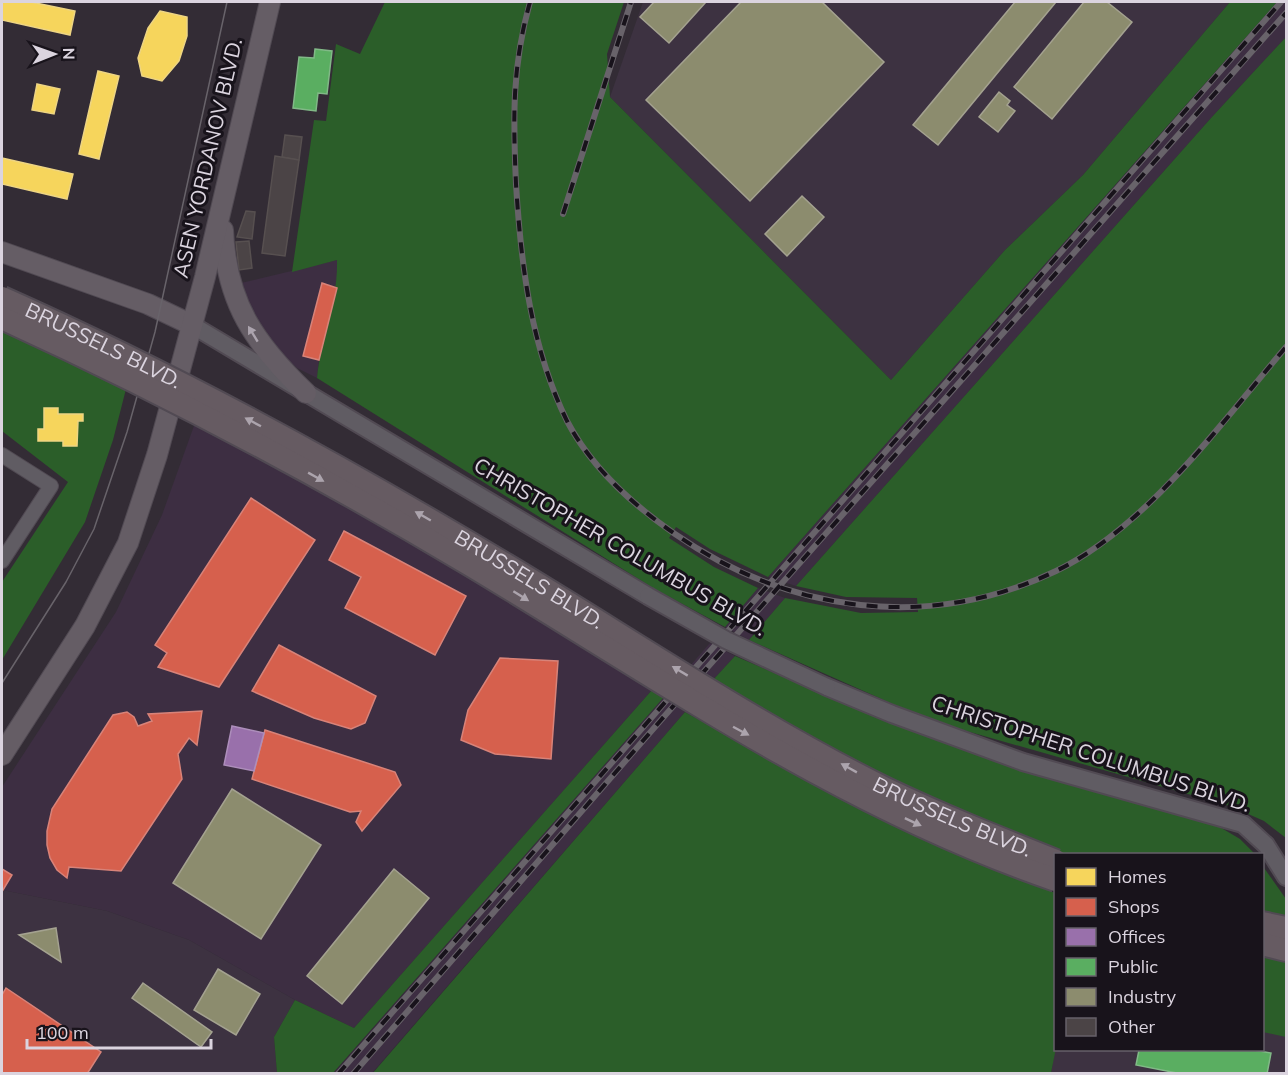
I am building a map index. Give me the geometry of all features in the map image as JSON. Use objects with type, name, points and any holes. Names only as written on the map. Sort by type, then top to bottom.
[{"type":"main road","name":"ASEN YORDANOV BLVD.","points":[[2,755],[85,626],[128,543],[157,455],[192,324],[270,2]]},
{"type":"main road","points":[[222,206],[224,250],[239,305],[269,356],[306,393]]},
{"type":"main road","name":"CHRISTOPHER COLUMBUS BLVD.","points":[[2,252],[148,304],[192,324]]},
{"type":"main road","name":"BRUSSELS BLVD.","points":[[2,298],[107,347],[347,472],[506,565],[738,707],[884,787],[1054,860]]},
{"type":"main road","name":"BRUSSELS BLVD.","points":[[2,318],[142,385],[347,494],[471,565],[727,724],[865,799],[970,848],[1054,879]]},
{"type":"main road","points":[[1264,923],[1287,928]]},
{"type":"main road","points":[[1264,944],[1287,950]]},
{"type":"street","name":"CHRISTOPHER COLUMBUS BLVD.","points":[[192,324],[648,596],[726,640],[827,687],[892,714],[1023,762],[1244,824],[1266,845],[1287,878]]},
{"type":"street","points":[[2,455],[51,486],[2,561]]},
{"type":"shaded area","points":[[643,2],[1230,2],[1083,175],[1005,250],[891,380],[610,97]]},
{"type":"shaded area","points":[[1277,2],[1286,2],[1286,37],[1211,118],[796,586],[768,577]]},
{"type":"shaded area","points":[[337,260],[337,288],[319,360],[317,378],[297,368],[279,352],[254,318],[241,283]]},
{"type":"shaded area","points":[[195,423],[284,470],[487,587],[652,690],[354,1028],[295,1000],[189,940],[107,911],[2,890],[2,787],[116,612],[162,515]]},
{"type":"shaded area","points":[[758,588],[785,598],[749,640],[725,627]]},
{"type":"shaded area","points":[[710,643],[735,656],[713,680],[690,666]]},
{"type":"shaded area","points":[[664,697],[685,712],[372,1073],[333,1074]]},
{"type":"shaded area","points":[[2,890],[107,911],[189,940],[295,1000],[274,1037],[277,1073],[2,1073]]},
{"type":"shaded area","points":[[1264,964],[1286,970],[1286,1073],[1051,1074],[1055,1051],[1264,1051]]},
{"type":"green space","points":[[385,2],[624,2],[607,54],[610,97],[891,380],[1005,250],[1083,175],[1230,2],[1277,2],[768,577],[710,549],[676,527],[669,538],[714,567],[758,588],[725,627],[653,588],[317,378],[335,291],[337,260],[292,272],[314,120],[326,121],[336,44],[360,54]]},
{"type":"green space","points":[[1286,37],[1286,838],[1264,821],[1230,806],[963,730],[895,705],[749,640],[785,598],[861,613],[918,612],[917,598],[846,597],[796,586],[1211,118]]},
{"type":"green space","points":[[2,330],[126,389],[113,440],[85,522],[2,660],[2,582],[68,482],[2,431]]},
{"type":"green space","points":[[735,656],[890,723],[1023,770],[1218,826],[1240,839],[1254,853],[1061,853],[996,828],[879,774],[713,680]]},
{"type":"green space","points":[[652,690],[664,697],[333,1073],[277,1073],[274,1037],[295,1000],[354,1028]]},
{"type":"green space","points":[[685,712],[871,814],[1054,893],[1055,1051],[1051,1073],[372,1074]]},
{"type":"green space","points":[[1264,868],[1286,899],[1286,921],[1264,915]]},
{"type":"green space","points":[[1264,956],[1286,961],[1286,1037],[1264,1032]]},
{"type":"building: Homes","points":[[2,2],[31,2],[75,11],[70,35],[2,20]]},
{"type":"building: Homes","points":[[160,11],[187,17],[187,36],[179,61],[162,81],[142,76],[138,58],[148,28]]},
{"type":"building: Homes","points":[[98,71],[119,76],[99,159],[79,154]]},
{"type":"building: Homes","points":[[37,84],[60,89],[54,114],[32,110]]},
{"type":"building: Homes","points":[[2,158],[73,174],[67,199],[2,184]]},
{"type":"building: Homes","points":[[44,408],[58,408],[58,414],[83,414],[83,421],[78,421],[77,446],[63,446],[63,441],[38,441],[38,429],[44,429]]},
{"type":"building: Shops","points":[[322,283],[337,288],[319,360],[303,356]]},
{"type":"building: Shops","points":[[251,498],[315,540],[219,687],[158,667],[167,653],[155,645]]},
{"type":"building: Shops","points":[[344,531],[466,596],[435,655],[345,608],[361,577],[329,560]]},
{"type":"building: Shops","points":[[279,645],[376,696],[365,723],[351,729],[314,718],[252,691]]},
{"type":"building: Shops","points":[[500,658],[558,661],[551,759],[495,754],[461,740],[468,710]]},
{"type":"building: Shops","points":[[202,711],[197,745],[189,738],[178,754],[182,779],[121,871],[69,867],[67,878],[57,870],[50,858],[47,845],[47,831],[52,809],[113,715],[127,712],[134,717],[138,726],[152,721],[148,714]]},
{"type":"building: Shops","points":[[265,730],[395,772],[401,785],[362,831],[356,822],[361,811],[350,812],[252,779]]},
{"type":"building: Shops","points":[[2,869],[12,875],[3,890],[2,889]]},
{"type":"building: Shops","points":[[6,988],[101,1052],[87,1074],[2,1074],[2,995]]},
{"type":"building: Offices","points":[[232,726],[264,733],[254,771],[224,765]]},
{"type":"building: Public","points":[[315,49],[332,51],[327,94],[318,93],[316,111],[293,108],[299,57],[314,58]]},
{"type":"building: Public","points":[[1139,1051],[1260,1051],[1271,1053],[1267,1074],[1182,1074],[1136,1065]]},
{"type":"building: Industry","points":[[654,2],[706,2],[669,43],[640,17]]},
{"type":"building: Industry","points":[[741,2],[822,2],[884,62],[750,201],[646,100]]},
{"type":"building: Industry","points":[[1015,2],[1056,2],[938,145],[913,125]]},
{"type":"building: Industry","points":[[1084,2],[1107,2],[1132,22],[1052,119],[1014,87]]},
{"type":"building: Industry","points":[[999,92],[1010,101],[1007,105],[1015,111],[998,132],[979,117]]},
{"type":"building: Industry","points":[[802,196],[824,217],[787,256],[765,234]]},
{"type":"building: Industry","points":[[232,789],[321,845],[261,939],[173,883]]},
{"type":"building: Industry","points":[[394,869],[429,898],[342,1004],[307,976]]},
{"type":"building: Industry","points":[[56,928],[61,962],[19,935]]},
{"type":"building: Industry","points":[[218,969],[260,994],[236,1035],[194,1010]]},
{"type":"building: Industry","points":[[143,983],[212,1032],[201,1047],[132,998]]},
{"type":"building: Other","points":[[285,135],[302,137],[299,160],[282,157]]},
{"type":"building: Other","points":[[275,156],[299,160],[285,256],[262,253]]},
{"type":"building: Other","points":[[246,211],[255,212],[252,239],[237,237]]},
{"type":"building: Other","points":[[249,241],[252,268],[239,270],[236,242]]},
{"type":"tram line","points":[[2,683],[66,582],[94,529],[127,432],[155,332],[227,2]]},
{"type":"railway","points":[[530,2],[520,48],[515,92],[518,215],[525,276],[536,335],[555,393],[567,421],[588,454],[629,498],[675,534],[719,561],[765,582],[812,597],[861,605],[910,607],[959,602],[1008,590],[1056,571],[1089,552],[1152,501],[1209,440],[1286,347]]},
{"type":"railway","points":[[563,214],[631,2]]},
{"type":"railway","points":[[338,1074],[1281,2]]},
{"type":"railway","points":[[353,1074],[661,720],[1286,13]]}]
